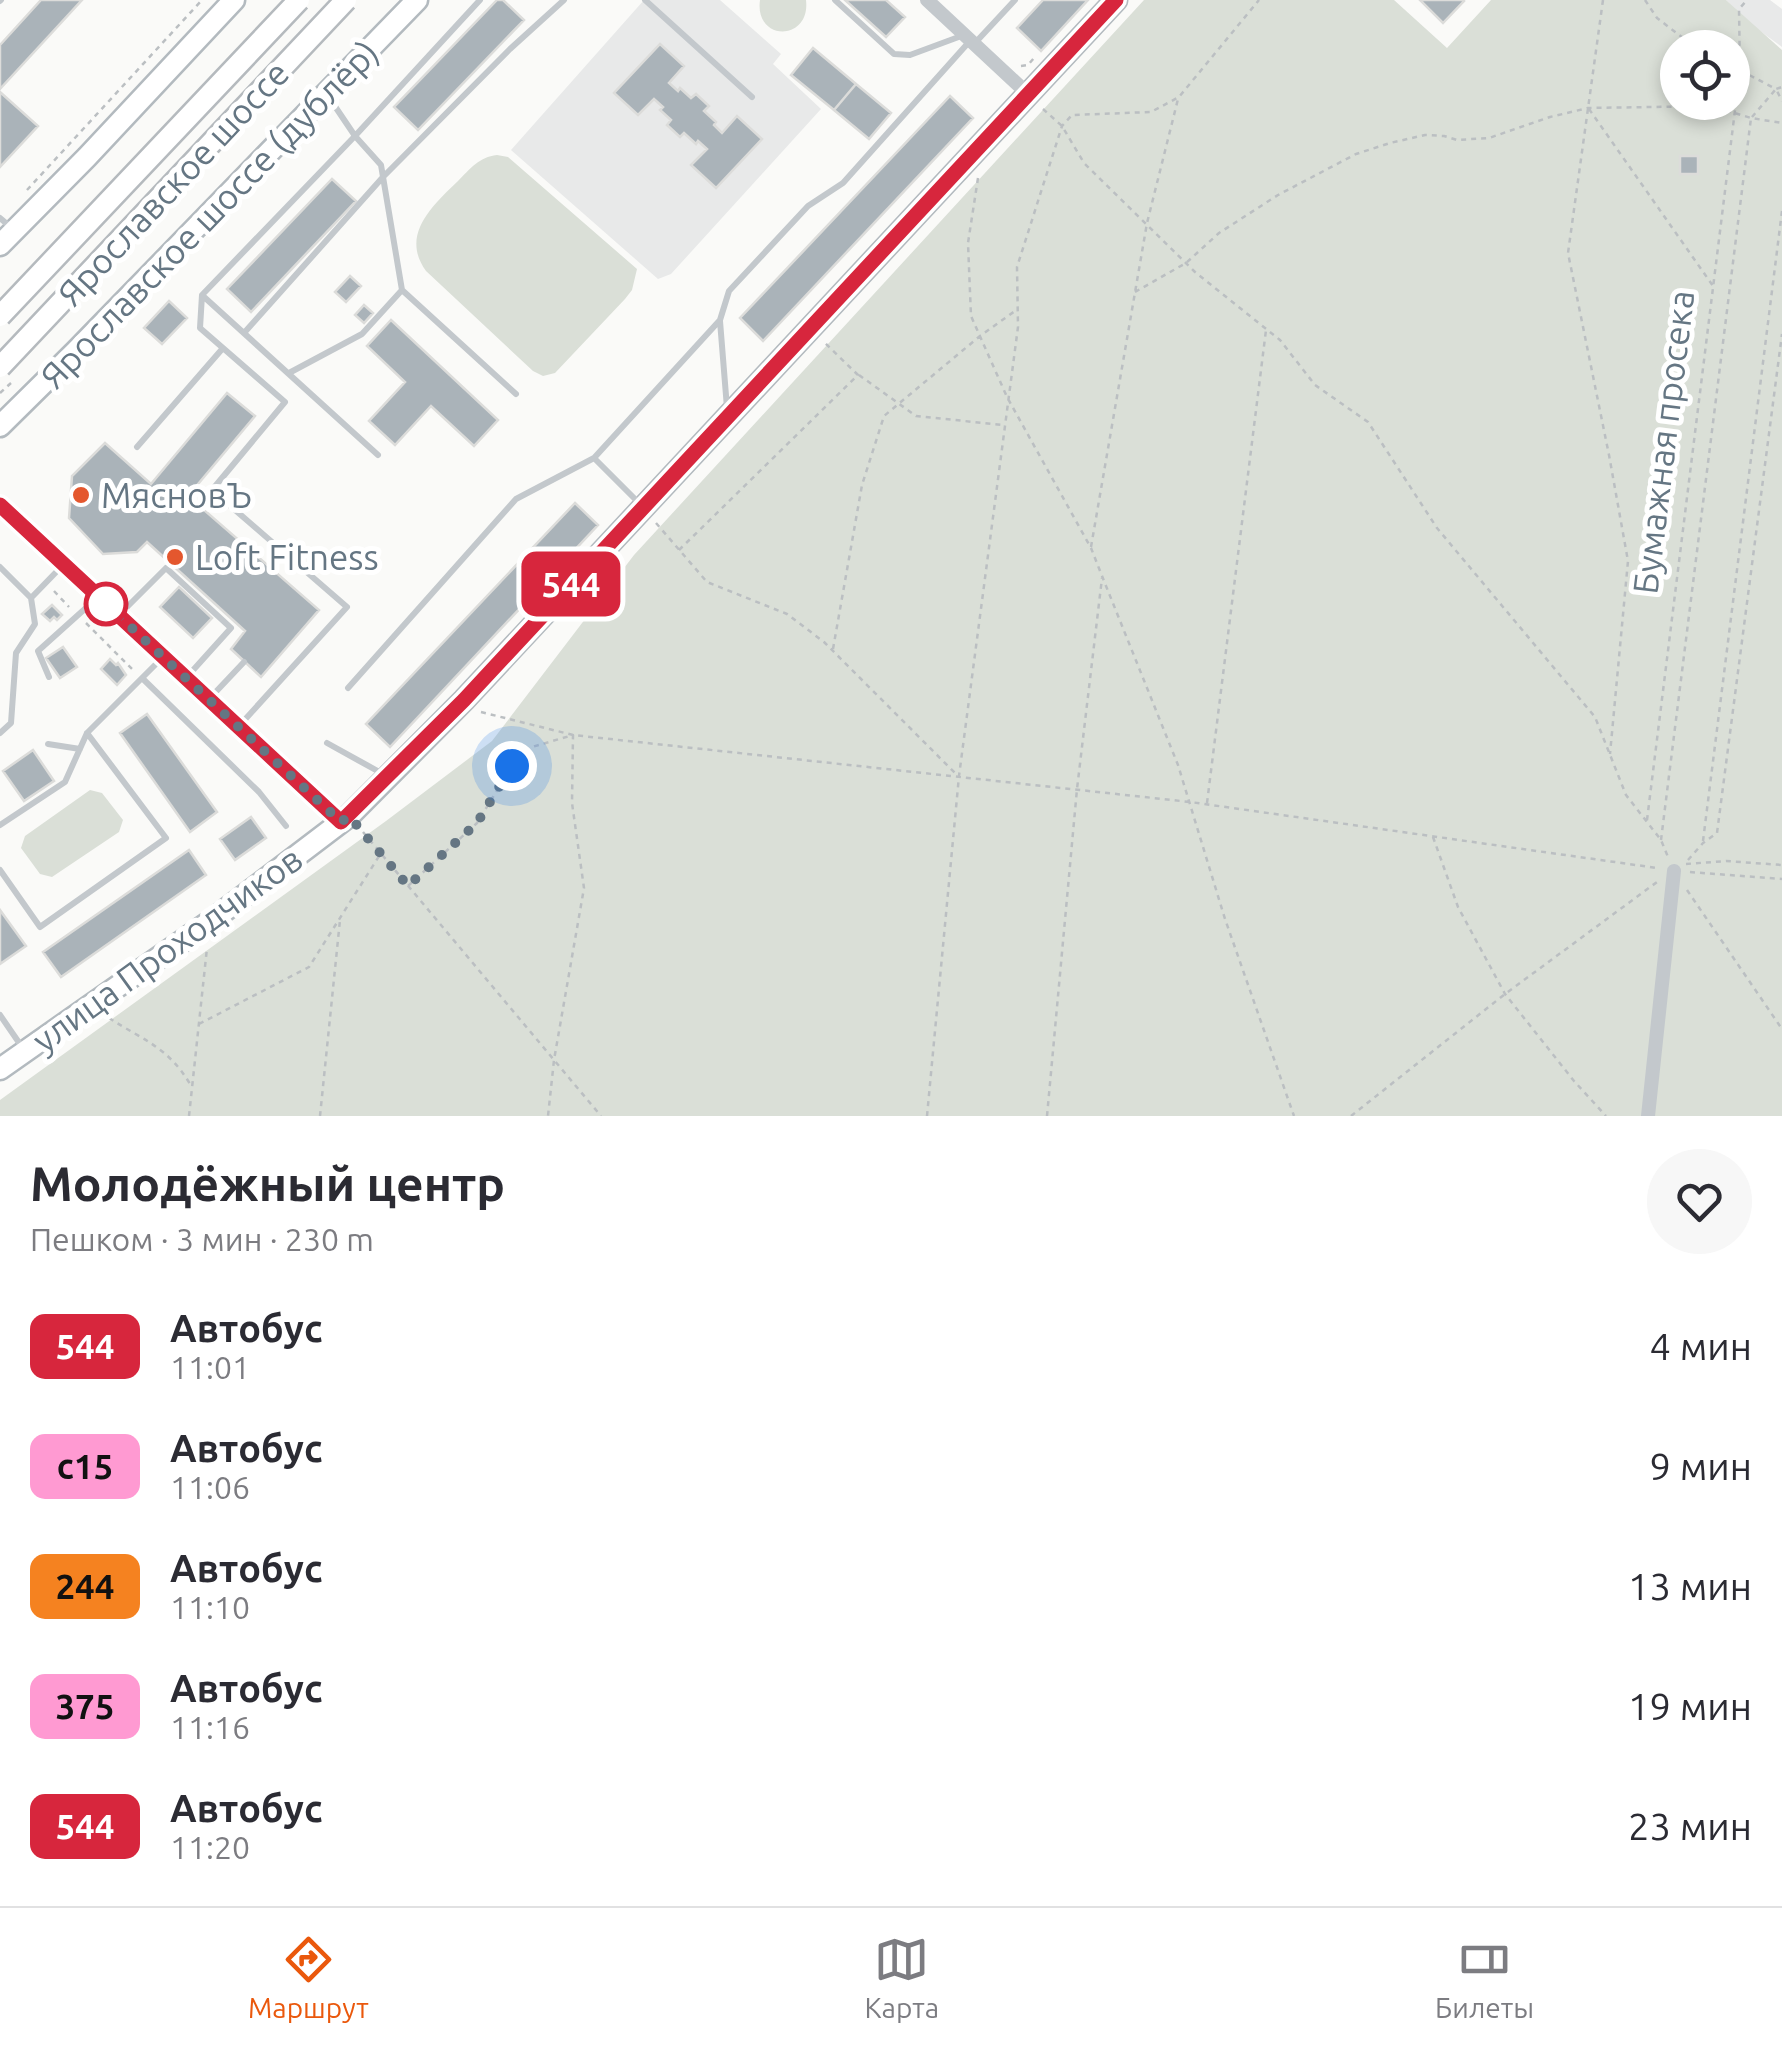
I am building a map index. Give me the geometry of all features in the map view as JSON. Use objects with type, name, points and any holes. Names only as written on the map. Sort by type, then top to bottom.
[{"type":"street","points":[[4,231],[87,157],[234,0]]},
{"type":"street","name":"Ярославское шоссе","points":[[0,316],[299,0]]},
{"type":"street","name":"Ярославское шоссе","points":[[0,367],[346,0]]},
{"type":"street","name":"Ярославское шоссе (дублёр)","points":[[0,426],[418,0]]},
{"type":"street","points":[[927,0],[1032,99]]},
{"type":"street","name":"улица Проходчиков","points":[[0,1069],[211,922],[345,819],[464,700],[979,146],[1032,99],[1116,0]]},
{"type":"street","points":[[0,504],[118,616],[345,819]]},
{"type":"street","points":[[1648,1116],[1679,867]]},
{"type":"lane","points":[[239,726],[347,607],[212,490],[285,402],[200,328],[202,295],[480,0]]},
{"type":"lane","points":[[244,332],[383,177],[562,0]]},
{"type":"lane","points":[[644,0],[752,97]]},
{"type":"lane","points":[[834,0],[894,54],[910,55],[969,40]]},
{"type":"lane","points":[[728,416],[720,320],[728,291],[808,206],[843,183],[969,40],[1015,0]]},
{"type":"lane","points":[[328,95],[355,136],[381,165],[402,290],[516,394]]},
{"type":"lane","points":[[289,374],[362,334],[402,290]]},
{"type":"lane","points":[[202,295],[378,455]]},
{"type":"lane","points":[[348,688],[516,499],[594,458],[720,320]]},
{"type":"lane","points":[[137,446],[223,348]]},
{"type":"lane","points":[[594,458],[643,507]]},
{"type":"lane","points":[[31,598],[64,566]]},
{"type":"lane","points":[[0,568],[31,598],[34,624],[16,653],[11,723],[0,733]]},
{"type":"lane","points":[[118,616],[166,568],[231,628],[186,678]]},
{"type":"lane","points":[[49,677],[38,651],[98,597]]},
{"type":"lane","points":[[0,825],[64,782],[86,734],[163,657]]},
{"type":"lane","points":[[209,699],[244,662]]},
{"type":"lane","points":[[142,678],[259,792],[286,826]]},
{"type":"lane","points":[[0,870],[40,927],[166,838],[86,734]]},
{"type":"lane","points":[[328,742],[389,776]]},
{"type":"lane","points":[[48,744],[80,748]]},
{"type":"lane","points":[[0,1015],[25,1051]]},
{"type":"path","points":[[27,189],[202,0]]},
{"type":"path","points":[[927,1116],[959,776],[1018,328],[1017,267],[1062,126],[1072,115],[1151,112],[1179,97],[1259,0]]},
{"type":"path","points":[[1602,0],[1568,253],[1628,561],[1610,755]]},
{"type":"path","points":[[1645,0],[1657,18],[1673,30]]},
{"type":"path","name":"Бумажная просека","points":[[1739,30],[1739,9],[1747,0]]},
{"type":"path","points":[[1016,62],[1019,66],[1028,65],[1034,58]]},
{"type":"path","points":[[1750,75],[1779,88]]},
{"type":"path","points":[[1779,88],[1782,101]]},
{"type":"path","points":[[1751,118],[1779,88]]},
{"type":"path","points":[[1091,548],[1147,223],[1179,97]]},
{"type":"path","points":[[1032,99],[1062,126],[1084,164],[1186,263],[1280,340],[1315,385],[1368,422],[1436,528],[1595,717],[1626,795],[1661,840],[1782,1029]]},
{"type":"path","points":[[1135,292],[1186,263],[1218,233],[1278,195],[1356,154],[1424,135],[1457,140],[1489,138],[1588,108],[1660,107]]},
{"type":"path","points":[[1588,108],[1713,286]]},
{"type":"path","points":[[1751,118],[1782,123]]},
{"type":"path","name":"Бумажная просека","points":[[1661,840],[1751,118]]},
{"type":"path","name":"Бумажная просека","points":[[1647,822],[1733,120]]},
{"type":"path","points":[[979,146],[980,165],[968,243],[971,316],[1007,398],[1091,548],[1190,802],[1294,1116]]},
{"type":"path","points":[[1702,843],[1782,211]]},
{"type":"path","points":[[832,650],[862,484],[884,416],[1017,310]]},
{"type":"path","points":[[810,328],[858,374],[916,416],[1004,426]]},
{"type":"path","points":[[1206,804],[1266,329]]},
{"type":"path","points":[[1350,1116],[1505,994],[1679,867],[1702,843],[1717,834],[1782,334]]},
{"type":"path","points":[[678,551],[858,374]]},
{"type":"path","points":[[643,507],[707,582],[787,614],[832,650],[959,776]]},
{"type":"path","points":[[1047,1116],[1102,576]]},
{"type":"path","points":[[46,583],[142,678]]},
{"type":"path","points":[[481,712],[573,735],[1190,802],[1782,880]]},
{"type":"path","points":[[408,886],[477,823],[522,756],[532,747],[573,735]]},
{"type":"path","points":[[548,1116],[584,888],[572,802],[573,735]]},
{"type":"path","points":[[345,819],[380,853],[601,1116]]},
{"type":"path","points":[[1432,836],[1458,907],[1505,994],[1606,1116]]},
{"type":"path","points":[[199,1024],[308,966],[380,853]]},
{"type":"path","points":[[1679,867],[1726,861],[1782,865]]},
{"type":"path","points":[[320,1116],[340,918]]},
{"type":"path","points":[[189,1116],[211,922]]},
{"type":"path","points":[[91,1006],[156,1045],[179,1066],[192,1088]]},
{"type":"shaded area","points":[[644,0],[720,0],[781,54],[773,64],[821,109],[671,274],[658,279],[511,150]]},
{"type":"shaded area","points":[[760,0],[806,0],[805,14],[792,30],[773,30],[760,14]]},
{"type":"shaded area","points":[[1144,0],[1394,0],[1447,48],[1491,0],[1726,0],[1782,50],[1782,1116],[0,1116],[0,1100],[492,741],[634,555]]},
{"type":"shaded area","points":[[1726,0],[1770,0],[1782,9],[1782,47],[1756,28]]},
{"type":"shaded area","points":[[497,155],[508,157],[637,269],[632,290],[625,299],[555,373],[543,376],[426,271],[416,245],[423,222],[448,191],[475,164]]},
{"type":"shaded area","points":[[90,790],[102,793],[123,820],[119,832],[52,877],[40,874],[21,848],[25,836]]},
{"type":"building","points":[[41,0],[82,0],[0,89],[0,45]]},
{"type":"building","points":[[497,0],[503,0],[524,20],[418,130],[394,107]]},
{"type":"building","points":[[845,0],[886,0],[905,17],[886,37]]},
{"type":"building","points":[[1043,0],[1088,0],[1041,51],[1017,28]]},
{"type":"building","points":[[1420,0],[1463,0],[1464,1],[1443,23]]},
{"type":"building","points":[[660,44],[684,66],[669,83],[691,98],[696,94],[709,106],[704,111],[722,133],[737,116],[762,139],[716,188],[691,165],[707,149],[684,133],[680,137],[667,125],[671,120],[660,110],[663,107],[654,99],[638,115],[614,93]]},
{"type":"building","points":[[813,48],[856,84],[834,110],[791,75]]},
{"type":"building","points":[[856,84],[891,113],[869,139],[834,110]]},
{"type":"building","points":[[0,92],[38,126],[0,167]]},
{"type":"building","points":[[950,96],[973,118],[763,341],[740,318]]},
{"type":"building","points":[[1680,156],[1698,156],[1698,174],[1680,174]]},
{"type":"building","points":[[332,179],[356,201],[251,312],[227,289]]},
{"type":"building","points":[[350,276],[361,286],[346,302],[335,292]]},
{"type":"building","points":[[169,301],[187,318],[162,344],[144,328]]},
{"type":"building","points":[[364,305],[373,313],[364,323],[355,315]]},
{"type":"building","points":[[391,320],[498,420],[474,446],[431,406],[395,445],[369,421],[405,382],[367,346]]},
{"type":"building","points":[[227,393],[255,416],[188,496],[319,610],[261,677],[231,649],[245,631],[147,542],[137,552],[103,554],[69,518],[72,476],[105,443],[151,484]]},
{"type":"building","points":[[575,503],[598,525],[390,747],[366,724]]},
{"type":"building","points":[[179,587],[212,618],[193,638],[160,607]]},
{"type":"building","points":[[52,605],[62,615],[50,621],[42,614]]},
{"type":"building","points":[[63,647],[77,667],[60,678],[46,658]]},
{"type":"building","points":[[110,659],[126,675],[117,685],[101,669]]},
{"type":"building","points":[[147,714],[217,812],[190,832],[120,733]]},
{"type":"building","points":[[33,750],[54,781],[24,801],[3,771]]},
{"type":"building","points":[[251,817],[266,838],[235,860],[220,839]]},
{"type":"building","points":[[189,850],[206,875],[61,977],[43,952]]},
{"type":"building","points":[[0,910],[26,946],[0,964]]},
{"type":"bus line","name":"544","points":[[0,505],[341,822],[464,700],[1116,0]]},
{"type":"place","name":"МясновЪ","points":[[81,495]]},
{"type":"place","name":"Loft Fitness","points":[[175,557]]},
{"type":"route","points":[[106,604],[341,822],[349,816],[408,886],[477,823],[512,766]]}]
